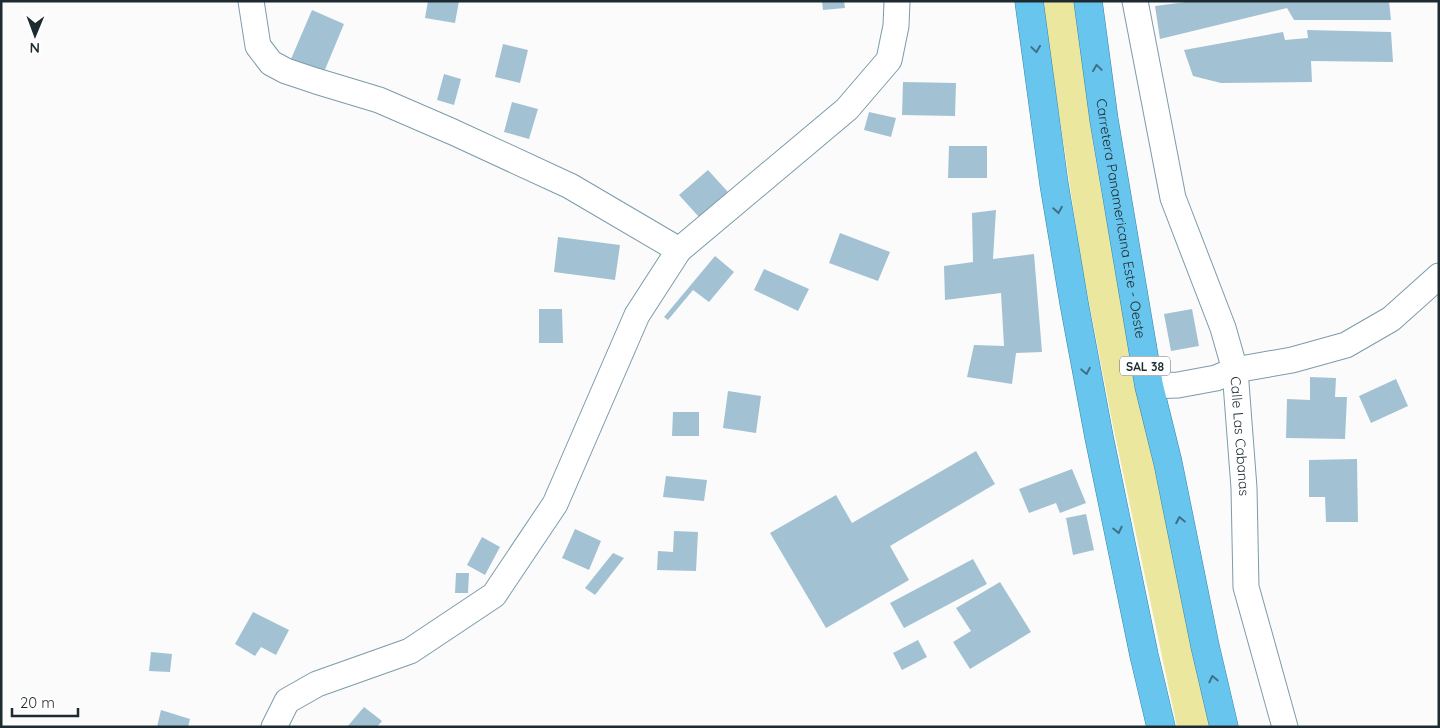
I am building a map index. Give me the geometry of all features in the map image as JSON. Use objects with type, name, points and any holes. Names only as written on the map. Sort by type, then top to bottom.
[{"type":"highway","points":[[1029,1],[1054,184],[1074,304],[1116,522],[1161,727]]},
{"type":"highway","name":"Carretera Panamericana Este - Oeste","points":[[1088,1],[1104,120],[1149,386],[1168,463],[1205,646],[1224,727]]},
{"type":"street","points":[[251,1],[258,46],[271,63],[286,71],[379,100],[453,132],[570,186],[679,250]]},
{"type":"street","points":[[274,727],[287,701],[317,684],[410,651],[494,595],[555,504],[637,315],[679,250],[847,109],[889,60],[896,26],[897,1]]},
{"type":"street","points":[[1135,1],[1173,198],[1223,328],[1235,370],[1210,379],[1178,385],[1149,386]]},
{"type":"street","name":"Calle Las Cabanas","points":[[1285,727],[1246,587],[1244,488],[1235,370],[1292,360],[1346,345],[1391,319],[1439,276]]},
{"type":"shaded area","points":[[1042,1],[1077,1],[1092,136],[1121,299],[1211,727],[1177,727],[1112,421],[1082,266]]},
{"type":"building","points":[[428,1],[459,1],[455,23],[425,18]]},
{"type":"building","points":[[822,1],[844,1],[845,8],[823,10]]},
{"type":"building","points":[[1194,1],[1389,1],[1391,20],[1294,20],[1287,8],[1160,39],[1155,6]]},
{"type":"building","points":[[312,10],[344,24],[324,72],[291,59]]},
{"type":"building","points":[[1307,30],[1391,32],[1393,62],[1311,61],[1312,82],[1221,83],[1193,76],[1184,50],[1283,32],[1285,40],[1308,38]]},
{"type":"building","points":[[503,44],[528,50],[520,83],[495,77]]},
{"type":"building","points":[[444,74],[461,79],[454,105],[437,100]]},
{"type":"building","points":[[903,82],[956,83],[955,116],[902,115]]},
{"type":"building","points":[[512,102],[538,109],[529,139],[504,132]]},
{"type":"building","points":[[869,112],[896,118],[891,137],[864,130]]},
{"type":"building","points":[[949,146],[987,146],[987,178],[948,178]]},
{"type":"building","points":[[708,170],[728,192],[699,217],[679,195]]},
{"type":"building","points":[[996,210],[993,259],[1034,254],[1042,352],[1016,353],[1012,384],[967,377],[974,345],[1004,346],[1001,293],[945,300],[944,266],[973,262],[972,213]]},
{"type":"building","points":[[840,233],[890,252],[878,281],[829,263]]},
{"type":"building","points":[[558,237],[620,245],[615,280],[554,272]]},
{"type":"building","points":[[715,256],[734,272],[709,302],[693,290],[668,320],[664,317]]},
{"type":"building","points":[[764,269],[809,289],[798,311],[754,290]]},
{"type":"building","points":[[539,309],[562,309],[563,343],[539,343]]},
{"type":"building","points":[[1192,309],[1199,346],[1171,351],[1164,314]]},
{"type":"building","points":[[1310,377],[1336,378],[1335,397],[1347,397],[1345,439],[1286,438],[1287,399],[1310,400]]},
{"type":"building","points":[[1396,379],[1408,406],[1371,423],[1359,396]]},
{"type":"building","points":[[728,391],[761,396],[756,433],[723,428]]},
{"type":"building","points":[[673,412],[699,412],[699,436],[672,436]]},
{"type":"building","points":[[976,451],[995,484],[890,546],[909,580],[826,628],[770,533],[836,495],[852,523]]},
{"type":"building","points":[[1357,459],[1358,522],[1326,522],[1325,497],[1309,497],[1309,460]]},
{"type":"building","points":[[1072,469],[1086,503],[1060,513],[1056,503],[1029,513],[1019,489]]},
{"type":"building","points":[[666,476],[707,480],[704,501],[663,497]]},
{"type":"building","points":[[1086,514],[1094,550],[1073,555],[1066,518]]},
{"type":"building","points":[[575,529],[601,541],[589,570],[562,558]]},
{"type":"building","points":[[674,531],[698,532],[696,571],[657,570],[658,551],[673,552]]},
{"type":"building","points":[[482,537],[500,547],[485,575],[467,565]]},
{"type":"building","points":[[613,553],[624,558],[595,595],[585,588]]},
{"type":"building","points":[[973,559],[987,584],[904,628],[890,603]]},
{"type":"building","points":[[456,573],[469,573],[468,593],[455,593]]},
{"type":"building","points":[[1000,582],[1031,632],[970,669],[953,642],[971,631],[956,608]]},
{"type":"building","points":[[253,612],[289,630],[276,655],[261,647],[255,656],[235,644]]},
{"type":"building","points":[[918,640],[927,657],[902,670],[893,653]]},
{"type":"building","points":[[151,652],[172,654],[170,672],[149,671]]},
{"type":"building","points":[[364,707],[382,721],[377,727],[347,727]]},
{"type":"building","points":[[161,710],[190,719],[188,727],[157,727]]}]
